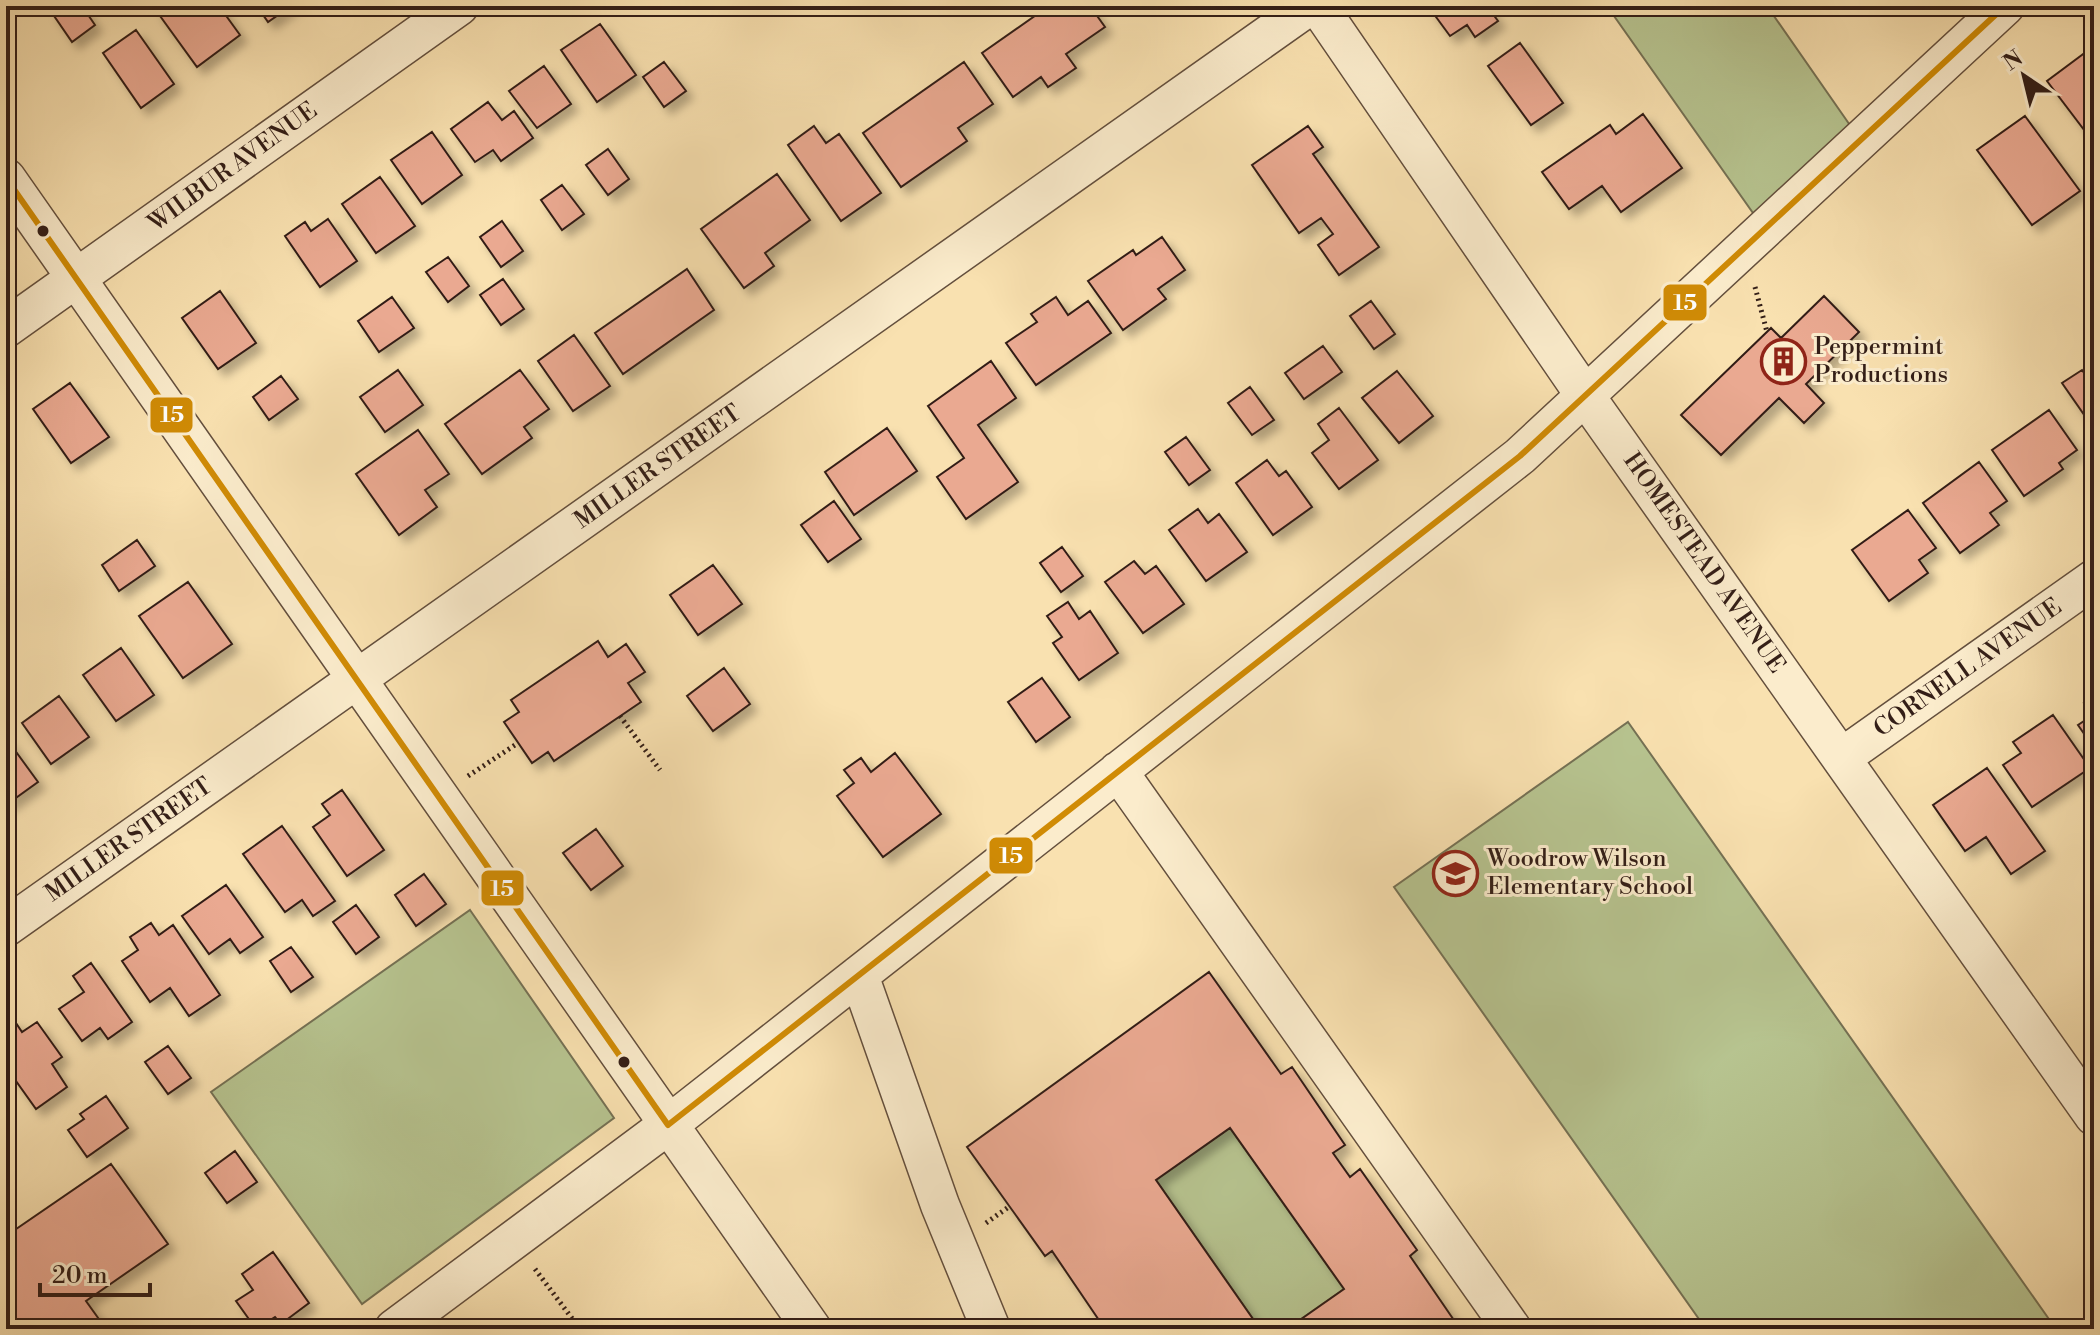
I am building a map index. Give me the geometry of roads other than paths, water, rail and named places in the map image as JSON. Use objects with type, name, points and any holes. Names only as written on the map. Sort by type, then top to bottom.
[{"type":"street","name":"WILBUR AVENUE","points":[[6,328],[459,6]]},
{"type":"street","name":"MILLER STREET","points":[[6,927],[1309,6]]},
{"type":"street","name":"HOMESTEAD AVENUE","points":[[1318,6],[1586,397],[2094,1116]]},
{"type":"street","points":[[394,1329],[668,1125],[1520,456],[2005,6]]},
{"type":"street","points":[[6,178],[812,1329]]},
{"type":"street","name":"CORNELL AVENUE","points":[[1841,758],[2094,579]]},
{"type":"street","points":[[1118,771],[1512,1329]]},
{"type":"street","points":[[859,975],[940,1205],[991,1329]]},
{"type":"place","name":"Peppermint Productions","points":[[1783,361]]},
{"type":"place","name":"Woodrow Wilson Elementary School","points":[[1456,873]]}]
